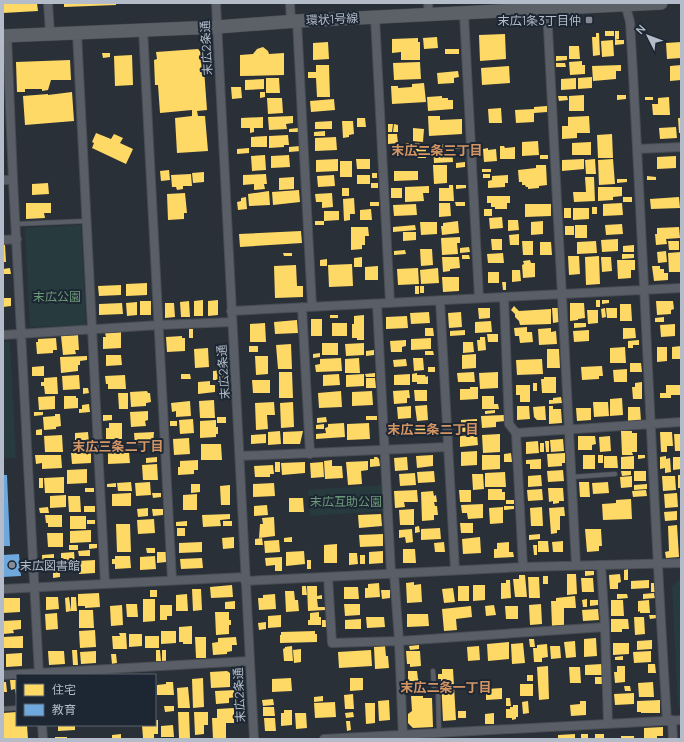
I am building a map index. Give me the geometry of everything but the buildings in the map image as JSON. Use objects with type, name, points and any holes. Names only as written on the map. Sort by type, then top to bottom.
[{"type":"main road","name":"環状1号線","points":[[5,36],[217,27],[376,17],[429,9],[464,14],[495,8],[547,9],[660,3]]},
{"type":"street","points":[[48,3],[50,33]]},
{"type":"street","name":"末広2条通","points":[[216,3],[254,739]]},
{"type":"street","points":[[290,3],[294,22],[312,306]]},
{"type":"street","points":[[626,4],[630,22],[638,149],[657,564],[670,721],[673,739]]},
{"type":"street","points":[[547,9],[576,565]]},
{"type":"street","points":[[464,14],[479,298]]},
{"type":"street","points":[[376,17],[390,303]]},
{"type":"street","points":[[143,30],[172,580]]},
{"type":"street","points":[[77,33],[105,584]]},
{"type":"street","points":[[5,36],[7,120],[17,239],[39,674],[249,661]]},
{"type":"street","points":[[638,149],[681,147]]},
{"type":"street","points":[[3,180],[13,180]]},
{"type":"street","points":[[3,240],[17,239]]},
{"type":"street","points":[[231,311],[681,288]]},
{"type":"street","points":[[504,297],[509,424],[516,433],[523,567]]},
{"type":"street","points":[[440,300],[455,570]]},
{"type":"street","points":[[377,304],[384,450],[399,641],[402,737]]},
{"type":"street","points":[[302,307],[310,454]]},
{"type":"street","points":[[3,335],[232,322]]},
{"type":"street","points":[[516,433],[681,422]]},
{"type":"street","points":[[240,456],[447,447]]},
{"type":"street","points":[[3,589],[172,580],[328,577],[523,567],[681,563]]},
{"type":"street","points":[[601,565],[605,627],[608,724]]},
{"type":"street","points":[[328,577],[332,643],[399,641],[605,627]]},
{"type":"street","points":[[3,675],[16,675]]},
{"type":"street","points":[[324,739],[402,737],[439,733],[681,720]]},
{"type":"street","points":[[42,726],[43,739]]},
{"type":"lane","points":[[16,224],[86,221]]},
{"type":"lane","points":[[572,477],[615,474]]},
{"type":"lane","points":[[433,672],[434,690],[438,690],[439,733]]},
{"type":"lane","points":[[3,709],[16,708]]},
{"type":"green space","name":"末広公園","points":[[81,225],[86,325],[30,327],[25,228]]},
{"type":"green space","points":[[3,342],[10,342],[16,458],[3,458]]},
{"type":"green space","name":"末広互助公園","points":[[382,485],[383,511],[310,516],[308,490]]},
{"type":"green space","points":[[681,578],[681,707],[678,707],[672,587]]},
{"type":"place","name":"末広1条3丁目仲","points":[[589,20]]},
{"type":"place","name":"末広図書館","points":[[12,565]]},
{"type":"district","name":"末広二条三丁目","points":[[437,150]]},
{"type":"district","name":"末広二条二丁目","points":[[433,429]]},
{"type":"district","name":"末広三条二丁目","points":[[118,446]]},
{"type":"district","name":"末広二条一丁目","points":[[446,687]]}]
